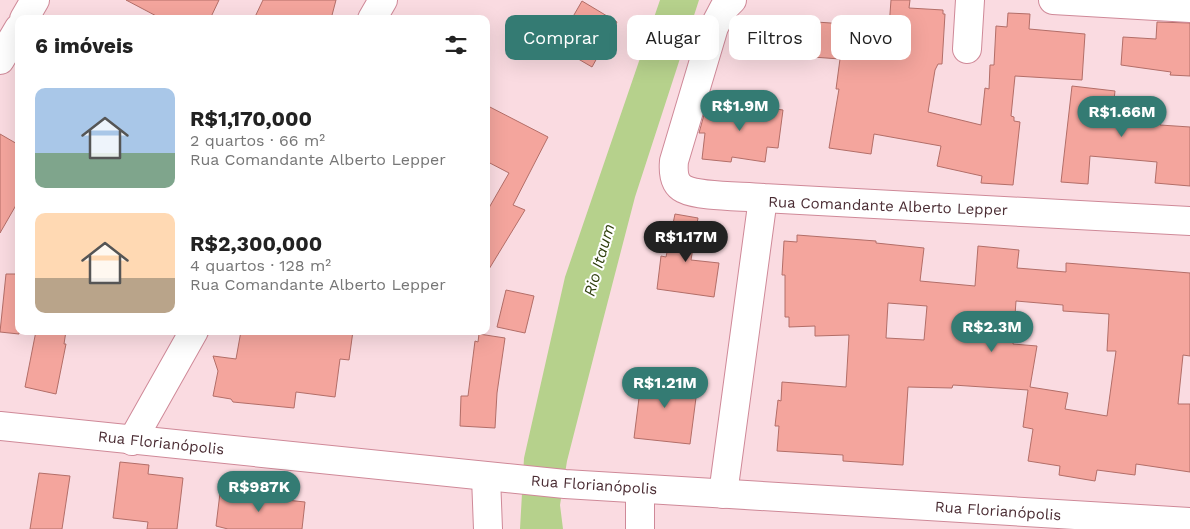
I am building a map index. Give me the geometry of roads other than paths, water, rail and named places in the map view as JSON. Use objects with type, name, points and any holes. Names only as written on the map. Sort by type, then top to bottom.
[{"type":"street","points":[[27,15],[36,0]]},
{"type":"street","points":[[374,15],[383,0]]},
{"type":"street","points":[[732,0],[724,8],[714,27],[674,162],[673,176],[683,189],[762,198]]},
{"type":"street","points":[[967,49],[970,0]]},
{"type":"street","points":[[1053,0],[1190,8]]},
{"type":"street","points":[[0,60],[15,35]]},
{"type":"street","name":"Rua Comandante Alberto Lepper","points":[[723,494],[762,198],[1190,221]]},
{"type":"street","points":[[132,440],[192,335]]},
{"type":"street","name":"Rua Florianópolis","points":[[0,426],[565,484],[1190,522]]},
{"type":"street","points":[[486,477],[488,529]]},
{"type":"street","points":[[640,489],[640,529]]},
{"type":"water","points":[[660,0],[699,0],[694,15],[655,15]]},
{"type":"water","name":"Rio Itaum","points":[[639,60],[680,60],[635,197],[567,461],[560,505],[563,529],[520,529],[524,458],[565,277]]}]
